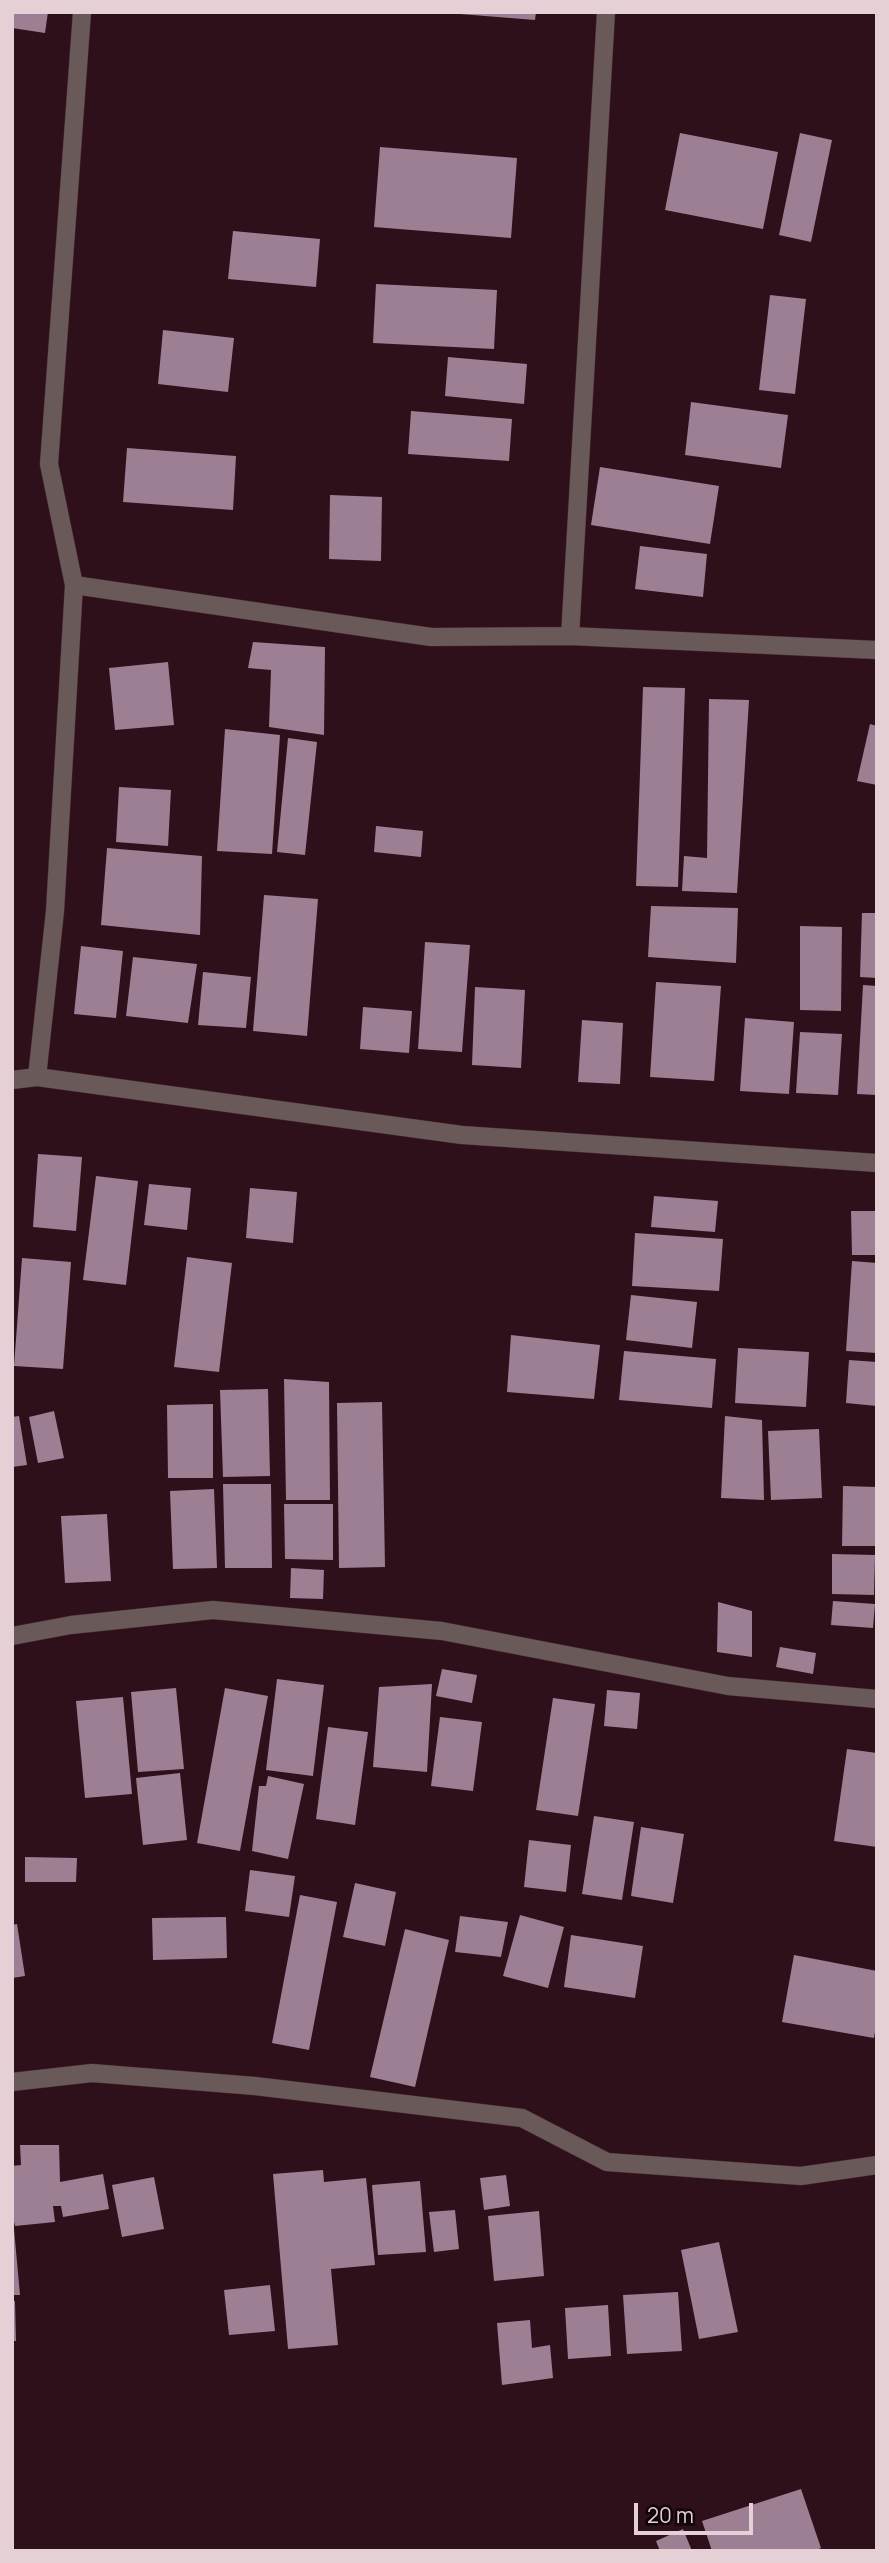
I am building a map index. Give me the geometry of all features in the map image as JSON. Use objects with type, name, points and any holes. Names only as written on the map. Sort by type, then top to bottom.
[{"type":"street","points":[[37,1077],[55,911],[74,585],[49,464],[82,12]]},
{"type":"street","points":[[570,636],[606,12]]},
{"type":"street","points":[[74,585],[431,637],[570,636],[877,650]]},
{"type":"street","points":[[12,1080],[37,1077],[462,1135],[877,1163]]},
{"type":"street","points":[[12,1636],[71,1625],[214,1610],[442,1631],[728,1686],[877,1699]]},
{"type":"street","points":[[12,2082],[92,2073],[255,2085],[522,2118],[607,2162],[802,2176],[877,2165]]},
{"type":"building","points":[[12,12],[48,12],[45,33],[12,28]]},
{"type":"building","points":[[460,12],[536,12],[535,20]]},
{"type":"building","points":[[680,133],[778,152],[763,229],[665,210]]},
{"type":"building","points":[[800,133],[832,140],[811,242],[779,235]]},
{"type":"building","points":[[380,147],[517,158],[511,238],[374,227]]},
{"type":"building","points":[[233,231],[320,239],[316,287],[228,279]]},
{"type":"building","points":[[376,284],[497,290],[494,349],[373,343]]},
{"type":"building","points":[[770,295],[806,299],[795,394],[759,390]]},
{"type":"building","points":[[163,330],[234,338],[228,392],[158,384]]},
{"type":"building","points":[[448,357],[527,364],[524,404],[445,396]]},
{"type":"building","points":[[691,402],[788,415],[781,468],[685,455]]},
{"type":"building","points":[[411,411],[512,419],[509,461],[408,454]]},
{"type":"building","points":[[127,448],[236,456],[233,510],[123,502]]},
{"type":"building","points":[[600,467],[719,486],[710,544],[591,525]]},
{"type":"building","points":[[330,495],[382,497],[381,561],[329,559]]},
{"type":"building","points":[[640,546],[707,554],[703,597],[635,589]]},
{"type":"building","points":[[253,642],[325,647],[324,735],[269,727],[271,670],[248,668]]},
{"type":"building","points":[[168,662],[174,725],[115,730],[109,668]]},
{"type":"building","points":[[643,687],[685,688],[678,887],[636,886]]},
{"type":"building","points":[[709,699],[749,700],[737,893],[682,891],[684,856],[707,858]]},
{"type":"building","points":[[870,724],[877,726],[877,785],[857,781]]},
{"type":"building","points":[[225,729],[280,735],[272,854],[217,851]]},
{"type":"building","points":[[288,738],[317,742],[305,855],[277,852]]},
{"type":"building","points":[[119,787],[171,790],[168,846],[116,842]]},
{"type":"building","points":[[376,826],[423,831],[421,857],[374,852]]},
{"type":"building","points":[[107,848],[202,856],[200,935],[101,925]]},
{"type":"building","points":[[264,895],[318,899],[307,1036],[253,1031]]},
{"type":"building","points":[[651,906],[738,908],[736,963],[648,957]]},
{"type":"building","points":[[862,913],[877,913],[877,978],[860,977]]},
{"type":"building","points":[[800,926],[842,927],[841,1011],[800,1010]]},
{"type":"building","points":[[425,942],[470,945],[462,1052],[418,1049]]},
{"type":"building","points":[[81,946],[123,951],[116,1018],[74,1014]]},
{"type":"building","points":[[133,957],[197,964],[188,1023],[126,1016]]},
{"type":"building","points":[[203,972],[251,977],[246,1028],[198,1025]]},
{"type":"building","points":[[656,982],[721,986],[714,1081],[650,1077]]},
{"type":"building","points":[[863,985],[877,986],[877,1095],[857,1094]]},
{"type":"building","points":[[475,987],[525,990],[521,1068],[472,1065]]},
{"type":"building","points":[[363,1007],[412,1011],[409,1053],[360,1049]]},
{"type":"building","points":[[745,1018],[794,1022],[789,1094],[740,1091]]},
{"type":"building","points":[[582,1020],[623,1023],[620,1084],[578,1082]]},
{"type":"building","points":[[800,1032],[842,1034],[838,1095],[796,1093]]},
{"type":"building","points":[[38,1154],[82,1157],[76,1231],[33,1227]]},
{"type":"building","points":[[96,1176],[138,1181],[126,1285],[83,1280]]},
{"type":"building","points":[[149,1184],[191,1188],[187,1230],[144,1225]]},
{"type":"building","points":[[250,1188],[297,1192],[293,1243],[246,1238]]},
{"type":"building","points":[[654,1196],[718,1201],[715,1232],[651,1227]]},
{"type":"building","points":[[851,1211],[877,1211],[877,1255],[852,1255]]},
{"type":"building","points":[[635,1233],[723,1239],[719,1291],[632,1286]]},
{"type":"building","points":[[187,1257],[232,1263],[219,1372],[174,1367]]},
{"type":"building","points":[[22,1258],[71,1262],[63,1369],[14,1366]]},
{"type":"building","points":[[852,1261],[877,1263],[877,1353],[846,1351]]},
{"type":"building","points":[[631,1295],[697,1302],[692,1348],[626,1340]]},
{"type":"building","points":[[511,1335],[600,1345],[594,1399],[507,1392]]},
{"type":"building","points":[[738,1348],[809,1352],[806,1407],[735,1403]]},
{"type":"building","points":[[624,1351],[716,1359],[712,1408],[619,1400]]},
{"type":"building","points":[[849,1360],[877,1362],[877,1406],[846,1403]]},
{"type":"building","points":[[284,1379],[329,1382],[330,1500],[286,1500]]},
{"type":"building","points":[[268,1389],[270,1476],[223,1477],[220,1390]]},
{"type":"building","points":[[382,1402],[385,1567],[339,1568],[337,1403]]},
{"type":"building","points":[[213,1404],[213,1478],[168,1478],[167,1405]]},
{"type":"building","points":[[54,1411],[64,1458],[38,1463],[29,1417]]},
{"type":"building","points":[[19,1416],[27,1465],[12,1467],[12,1417]]},
{"type":"building","points":[[725,1416],[762,1420],[764,1500],[721,1498]]},
{"type":"building","points":[[819,1429],[822,1498],[771,1500],[768,1431]]},
{"type":"building","points":[[223,1484],[271,1484],[272,1568],[225,1568]]},
{"type":"building","points":[[843,1486],[877,1487],[877,1546],[842,1546]]},
{"type":"building","points":[[214,1489],[217,1568],[173,1569],[170,1491]]},
{"type":"building","points":[[284,1504],[333,1504],[333,1560],[285,1559]]},
{"type":"building","points":[[107,1514],[111,1581],[65,1583],[61,1516]]},
{"type":"building","points":[[832,1554],[875,1555],[874,1595],[832,1594]]},
{"type":"building","points":[[291,1568],[324,1570],[323,1599],[290,1598]]},
{"type":"building","points":[[833,1601],[875,1604],[873,1628],[831,1625]]},
{"type":"building","points":[[718,1602],[752,1611],[752,1657],[717,1652]]},
{"type":"building","points":[[780,1647],[816,1653],[813,1674],[776,1667]]},
{"type":"building","points":[[442,1669],[477,1675],[472,1703],[436,1696]]},
{"type":"building","points":[[277,1679],[324,1685],[313,1776],[266,1770]]},
{"type":"building","points":[[432,1684],[427,1772],[373,1767],[379,1687]]},
{"type":"building","points":[[176,1688],[184,1769],[138,1772],[131,1692]]},
{"type":"building","points":[[225,1688],[268,1696],[240,1851],[197,1843]]},
{"type":"building","points":[[607,1690],[640,1693],[637,1729],[604,1726]]},
{"type":"building","points":[[123,1697],[132,1794],[85,1798],[76,1701]]},
{"type":"building","points":[[553,1698],[595,1704],[578,1816],[536,1810]]},
{"type":"building","points":[[440,1717],[482,1722],[473,1791],[431,1786]]},
{"type":"building","points":[[328,1727],[368,1732],[355,1825],[316,1819]]},
{"type":"building","points":[[847,1749],[877,1753],[877,1847],[834,1841]]},
{"type":"building","points":[[180,1773],[187,1840],[143,1845],[136,1778]]},
{"type":"building","points":[[268,1776],[304,1784],[288,1859],[252,1851],[259,1786],[266,1786]]},
{"type":"building","points":[[594,1816],[634,1822],[622,1900],[582,1894]]},
{"type":"building","points":[[641,1827],[684,1834],[673,1903],[631,1896]]},
{"type":"building","points":[[529,1840],[571,1845],[566,1892],[524,1887]]},
{"type":"building","points":[[25,1857],[77,1858],[76,1882],[25,1882]]},
{"type":"building","points":[[250,1870],[295,1876],[289,1917],[245,1911]]},
{"type":"building","points":[[355,1883],[396,1892],[385,1946],[343,1937]]},
{"type":"building","points":[[300,1895],[337,1902],[309,2050],[272,2043]]},
{"type":"building","points":[[520,1915],[564,1927],[548,1988],[503,1976]]},
{"type":"building","points":[[460,1916],[508,1922],[501,1957],[455,1952]]},
{"type":"building","points":[[226,1917],[227,1958],[153,1960],[152,1918]]},
{"type":"building","points":[[17,1924],[25,1976],[12,1978],[12,1925]]},
{"type":"building","points":[[405,1929],[449,1940],[415,2087],[370,2077]]},
{"type":"building","points":[[571,1935],[643,1946],[635,1998],[564,1987]]},
{"type":"building","points":[[794,1955],[877,1971],[877,2020],[874,2038],[782,2022]]},
{"type":"building","points":[[20,2145],[59,2145],[60,2182],[103,2174],[109,2209],[63,2217],[61,2206],[53,2206],[55,2222],[15,2226],[12,2213],[12,2166],[21,2165]]},
{"type":"building","points":[[323,2170],[324,2182],[366,2178],[375,2265],[331,2269],[338,2345],[288,2349],[273,2174]]},
{"type":"building","points":[[506,2175],[510,2206],[484,2210],[480,2178]]},
{"type":"building","points":[[154,2177],[164,2229],[122,2237],[112,2185]]},
{"type":"building","points":[[420,2181],[426,2252],[378,2255],[372,2185]]},
{"type":"building","points":[[455,2210],[459,2249],[434,2252],[429,2212]]},
{"type":"building","points":[[539,2211],[544,2276],[494,2281],[488,2216]]},
{"type":"building","points":[[14,2229],[20,2295],[12,2295]]},
{"type":"building","points":[[719,2242],[738,2332],[699,2339],[681,2250]]},
{"type":"building","points":[[270,2285],[275,2331],[229,2335],[224,2290]]},
{"type":"building","points":[[678,2292],[682,2351],[627,2354],[623,2295]]},
{"type":"building","points":[[12,2301],[15,2301],[16,2341],[12,2341]]},
{"type":"building","points":[[608,2305],[611,2356],[568,2359],[565,2308]]},
{"type":"building","points":[[530,2320],[532,2348],[550,2345],[553,2378],[502,2385],[497,2323]]},
{"type":"building","points":[[801,2489],[821,2548],[814,2551],[712,2551],[702,2521]]},
{"type":"building","points":[[683,2529],[692,2551],[660,2551],[656,2541]]}]
